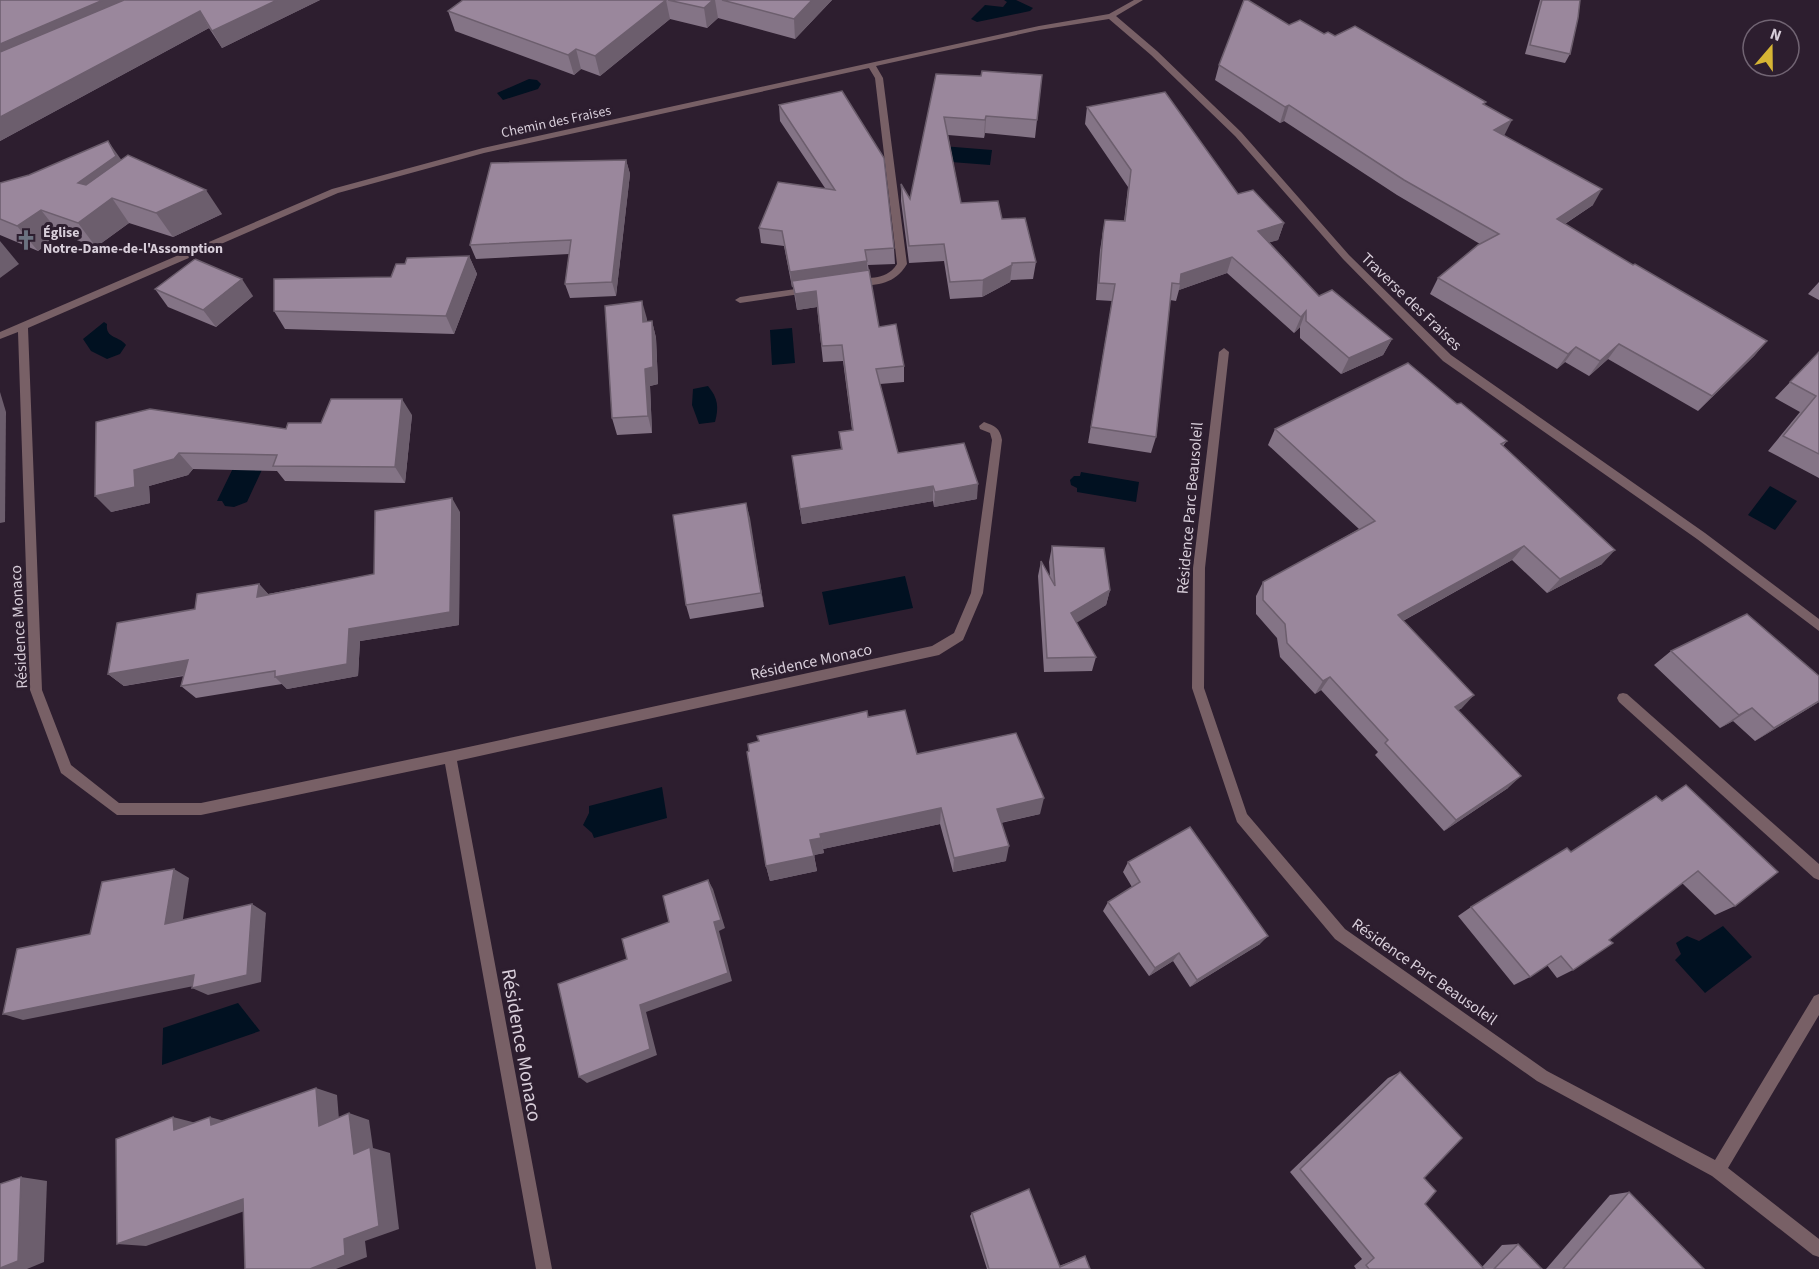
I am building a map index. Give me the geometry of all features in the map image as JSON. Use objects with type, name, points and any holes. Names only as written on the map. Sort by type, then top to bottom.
[{"type":"street","name":"Chemin des Fraises","points":[[0,336],[335,191],[483,151],[1039,28],[1111,16],[1139,0]]},
{"type":"street","name":"Traverse des Fraises","points":[[1111,16],[1154,53],[1238,134],[1346,257],[1447,358],[1701,536],[1819,626]]},
{"type":"street","points":[[843,286],[890,279],[898,273],[902,264],[879,78],[872,66]]},
{"type":"street","points":[[740,300],[820,289]]},
{"type":"street","name":"Résidence Monaco","points":[[23,327],[36,690],[66,769],[117,809],[201,809],[935,651],[959,636],[977,593],[997,440],[995,430],[984,426]]},
{"type":"street","name":"Résidence Parc Beausoleil","points":[[1224,352],[1199,568],[1198,688],[1242,818],[1340,934],[1542,1076],[1718,1170],[1819,1249]]},
{"type":"street","points":[[1623,698],[1819,873]]},
{"type":"street","name":"Résidence Monaco","points":[[450,757],[544,1269]]},
{"type":"street","points":[[1718,1170],[1819,1001]]},
{"type":"water","points":[[1004,0],[1016,0],[1033,8],[1030,11],[977,22],[971,19],[985,5],[1003,7],[1007,2]]},
{"type":"water","points":[[529,79],[537,80],[541,84],[538,89],[503,100],[497,93]]},
{"type":"water","points":[[942,146],[992,150],[990,165],[938,161]]},
{"type":"water","points":[[104,322],[107,324],[108,332],[126,345],[120,354],[107,359],[91,351],[83,339]]},
{"type":"water","points":[[792,328],[795,363],[772,365],[770,330]]},
{"type":"water","points":[[708,386],[717,403],[715,422],[699,424],[692,405],[693,389]]},
{"type":"water","points":[[237,460],[266,461],[247,502],[234,507],[225,506],[222,501],[217,501]]},
{"type":"water","points":[[1081,472],[1139,482],[1136,502],[1077,492],[1077,488],[1071,485],[1070,480],[1074,476],[1080,476]]},
{"type":"water","points":[[1770,486],[1797,501],[1775,530],[1748,515]]},
{"type":"water","points":[[905,576],[913,608],[829,625],[822,592]]},
{"type":"water","points":[[662,787],[667,818],[594,838],[583,825],[589,813],[589,806]]},
{"type":"water","points":[[1723,926],[1752,957],[1705,993],[1675,960],[1681,954],[1676,943],[1687,936],[1699,941]]},
{"type":"water","points":[[238,1003],[260,1031],[162,1065],[163,1028]]},
{"type":"building","points":[[0,0],[103,0],[0,44]]},
{"type":"building","points":[[124,0],[277,0],[212,31],[200,11],[0,117],[0,52]]},
{"type":"building","points":[[463,0],[666,0],[595,56],[576,49],[568,55],[448,11]]},
{"type":"building","points":[[668,0],[713,0],[704,8]]},
{"type":"building","points":[[722,0],[812,0],[794,19]]},
{"type":"building","points":[[1244,0],[1248,0],[1289,25],[1300,20],[1324,34],[1328,32],[1335,36],[1355,26],[1486,102],[1483,104],[1512,120],[1494,130],[1602,189],[1557,219],[1767,341],[1712,396],[1619,344],[1600,361],[1576,347],[1568,354],[1438,278],[1478,245],[1499,234],[1404,180],[1289,105],[1285,107],[1219,65]]},
{"type":"building","points":[[1542,0],[1580,0],[1570,54],[1530,45]]},
{"type":"building","points":[[982,71],[1042,75],[1037,120],[986,116],[985,120],[944,117],[961,203],[998,201],[1002,219],[1025,218],[1036,262],[1012,263],[983,280],[950,282],[944,244],[909,246],[901,184],[910,199],[936,74],[981,76]]},
{"type":"building","points":[[842,91],[884,158],[894,248],[865,250],[867,261],[790,272],[782,231],[759,228],[778,182],[835,190],[779,105]]},
{"type":"building","points":[[1165,92],[1238,194],[1253,190],[1284,223],[1258,231],[1319,296],[1332,290],[1392,339],[1349,358],[1306,321],[1306,311],[1301,317],[1232,257],[1181,274],[1180,284],[1172,283],[1156,437],[1091,427],[1115,284],[1099,283],[1105,220],[1125,221],[1131,170],[1087,107]]},
{"type":"building","points":[[108,141],[116,156],[78,183],[86,185],[128,155],[206,190],[156,213],[112,198],[78,223],[41,210],[17,226],[0,219],[0,183],[29,175]]},
{"type":"building","points":[[626,160],[612,282],[565,284],[571,240],[470,245],[491,163]]},
{"type":"building","points":[[469,256],[446,316],[274,311],[274,279],[391,277],[396,264],[405,264],[407,258]]},
{"type":"building","points":[[195,259],[242,279],[203,310],[155,289]]},
{"type":"building","points":[[869,270],[879,327],[896,324],[904,366],[876,369],[898,453],[964,443],[978,484],[935,492],[933,486],[800,509],[792,456],[842,449],[839,432],[853,430],[842,345],[822,346],[816,291],[795,294],[792,281]]},
{"type":"building","points":[[642,301],[643,322],[652,321],[653,367],[645,369],[648,416],[612,418],[605,306]]},
{"type":"building","points":[[1819,352],[1819,454],[1783,436],[1816,396],[1790,382]]},
{"type":"building","points":[[1408,363],[1457,404],[1461,403],[1507,441],[1501,444],[1615,550],[1560,579],[1524,546],[1398,615],[1474,695],[1455,707],[1521,776],[1456,820],[1385,743],[1388,740],[1330,677],[1323,681],[1287,643],[1285,624],[1263,600],[1263,582],[1375,521],[1275,429]]},
{"type":"building","points":[[331,399],[402,399],[395,467],[273,466],[277,455],[179,453],[174,459],[134,470],[135,487],[95,496],[96,422],[150,409],[286,429],[288,423],[321,423]]},
{"type":"building","points":[[452,498],[450,612],[349,629],[347,664],[275,677],[275,671],[181,686],[188,660],[108,674],[117,623],[195,609],[197,594],[259,584],[257,597],[374,574],[375,511]]},
{"type":"building","points":[[746,503],[761,593],[686,605],[673,515]]},
{"type":"building","points":[[1052,546],[1104,548],[1110,590],[1071,613],[1096,657],[1047,658],[1041,561],[1055,586]]},
{"type":"building","points":[[1747,614],[1819,676],[1819,701],[1774,728],[1752,708],[1739,715],[1671,651]]},
{"type":"building","points":[[905,710],[917,754],[1016,733],[1044,798],[997,809],[1009,846],[954,858],[941,808],[820,834],[821,838],[810,840],[814,856],[766,866],[747,752],[749,751],[748,744],[759,741],[757,736],[867,711],[868,717]]},
{"type":"building","points":[[1686,785],[1778,872],[1735,906],[1698,871],[1609,940],[1613,943],[1573,970],[1561,956],[1530,977],[1471,907],[1567,848],[1571,852],[1656,796],[1662,801]]},
{"type":"building","points":[[1190,827],[1268,936],[1197,980],[1179,953],[1155,968],[1108,902],[1140,882],[1128,862]]},
{"type":"building","points":[[174,869],[165,924],[252,904],[247,975],[192,988],[194,975],[3,1014],[17,949],[90,934],[102,882]]},
{"type":"building","points":[[708,880],[721,920],[714,922],[728,973],[640,1005],[650,1049],[579,1077],[558,984],[627,959],[622,939],[669,922],[663,896]]},
{"type":"building","points":[[1400,1072],[1462,1138],[1424,1178],[1436,1191],[1425,1204],[1484,1269],[1369,1269],[1366,1265],[1374,1258],[1300,1169]]},
{"type":"building","points":[[316,1088],[319,1126],[349,1113],[354,1154],[370,1147],[379,1226],[344,1239],[345,1255],[310,1269],[245,1269],[243,1199],[117,1244],[116,1139],[173,1117],[174,1130],[210,1117],[211,1125]]},
{"type":"building","points":[[21,1177],[18,1261],[0,1268],[0,1184]]},
{"type":"building","points":[[1029,1189],[1060,1267],[1085,1256],[1090,1269],[989,1269],[972,1213]]},
{"type":"building","points":[[1629,1192],[1704,1269],[1563,1269]]},
{"type":"building","points":[[1518,1244],[1542,1269],[1494,1269]]},
{"type":"place","name":"Église Notre-Dame-de-l'Assomption","points":[[26,240]]}]
